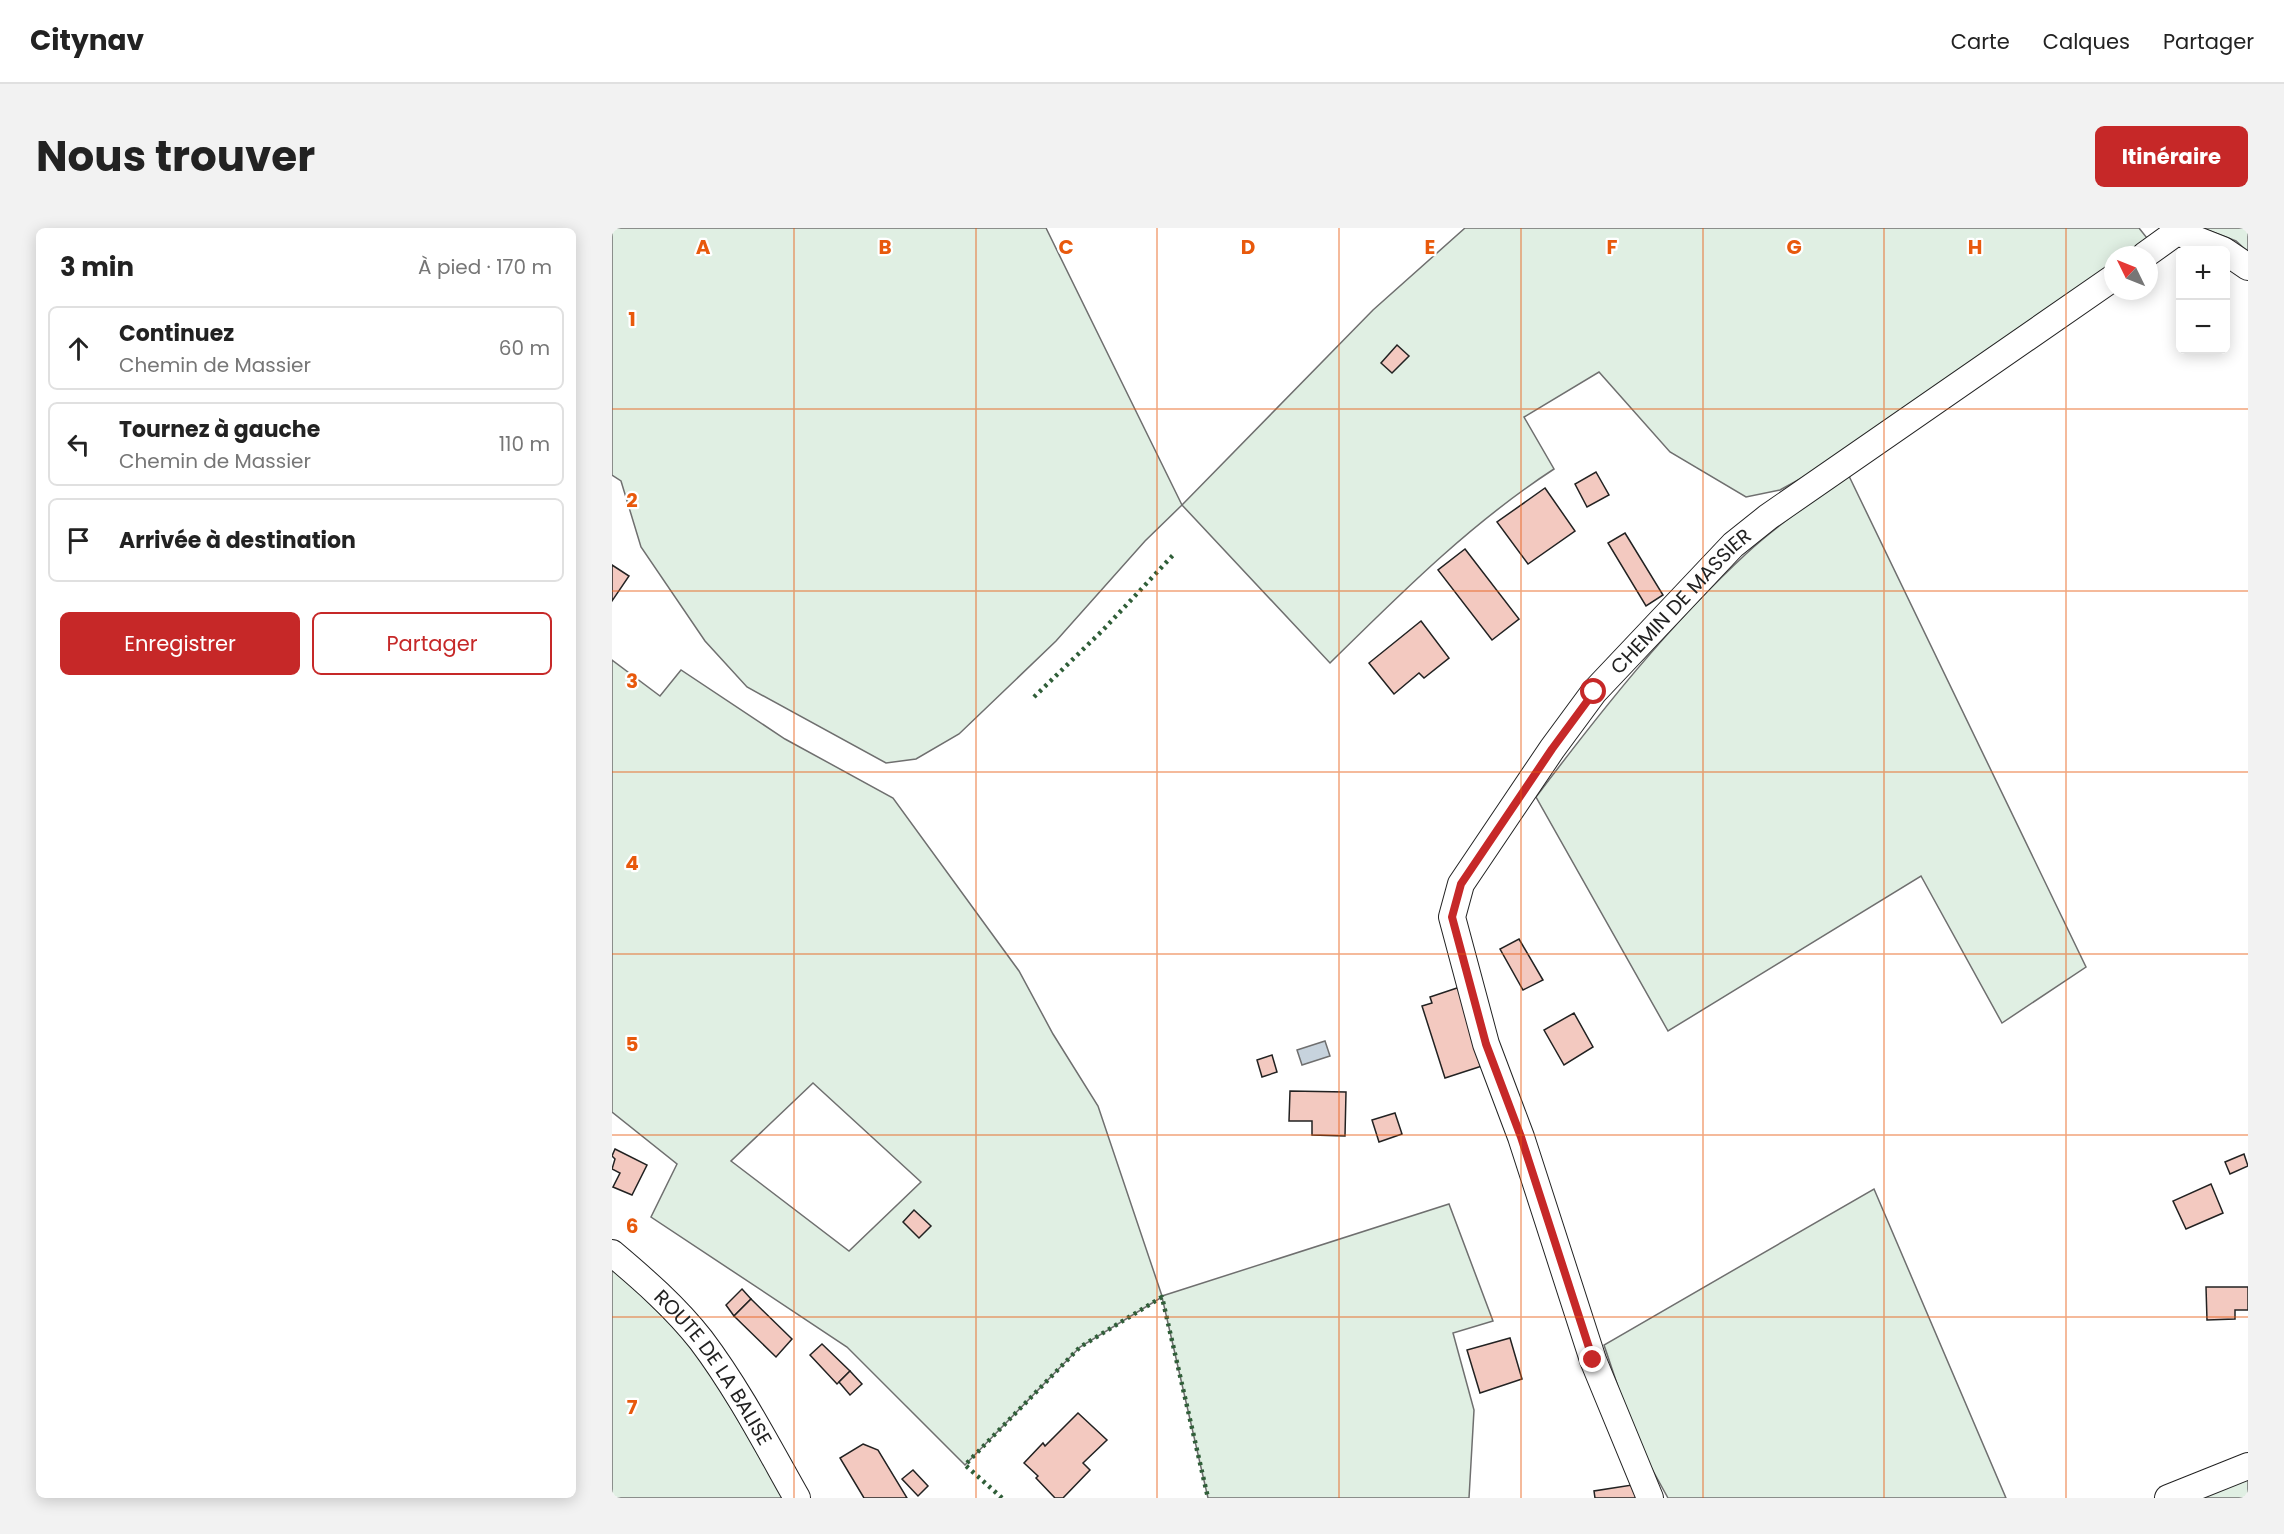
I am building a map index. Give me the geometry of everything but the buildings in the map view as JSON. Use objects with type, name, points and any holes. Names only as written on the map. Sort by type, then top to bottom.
[{"type":"street","points":[[2158,246],[2177,232],[2212,246]]},
{"type":"street","points":[[2230,255],[2248,267]]},
{"type":"street","name":"CHEMIN DE MASSIER","points":[[1650,1498],[1593,1360],[1521,1137],[1486,1044],[1452,917],[1461,884],[1552,749],[1594,692],[1733,545],[1768,517],[2104,284]]},
{"type":"street","name":"ROUTE DE LA BALISE","points":[[612,1254],[652,1286],[701,1341],[755,1424],[797,1498]]},
{"type":"street","points":[[2168,1498],[2248,1466]]},
{"type":"green space","points":[[612,228],[1046,228],[1182,505],[1145,541],[1056,641],[959,734],[916,759],[886,763],[747,687],[705,641],[641,547],[621,481],[612,475]]},
{"type":"green space","points":[[1465,228],[2139,228],[2147,238],[2136,246],[2104,246],[2104,269],[1831,462],[1780,490],[1746,497],[1670,452],[1599,372],[1524,417],[1554,469],[1523,490],[1465,536],[1410,585],[1330,663],[1182,505],[1373,310]]},
{"type":"green space","points":[[2202,228],[2248,228],[2248,252],[2236,241]]},
{"type":"green space","points":[[1848,474],[2086,967],[2002,1023],[1921,876],[1668,1031],[1536,797],[1610,701],[1718,581],[1759,542]]},
{"type":"green space","points":[[612,660],[660,696],[681,670],[785,739],[893,798],[1019,971],[1053,1034],[1098,1106],[1162,1296],[1449,1204],[1493,1321],[1453,1333],[1474,1410],[1469,1498],[1208,1498],[1162,1297],[1080,1347],[965,1465],[847,1347],[651,1217],[677,1164],[612,1112]],"holes":[[[813,1083],[921,1182],[849,1251],[731,1161]]]},
{"type":"green space","points":[[1874,1189],[2006,1498],[1668,1498],[1636,1440],[1604,1345]]},
{"type":"green space","points":[[612,1266],[695,1348],[785,1498],[612,1498]]},
{"type":"green space","points":[[2248,1478],[2248,1498],[2195,1498]]},
{"type":"shaded area","points":[[1325,1041],[1330,1056],[1302,1065],[1297,1050]]},
{"type":"hedge","points":[[1034,697],[1103,630],[1175,553]]},
{"type":"hedge","points":[[1002,1498],[965,1465],[1080,1347],[1162,1297],[1208,1498]]},
{"type":"route","points":[[1593,1360],[1521,1137],[1486,1044],[1452,917],[1461,884],[1552,749],[1594,692]]}]
